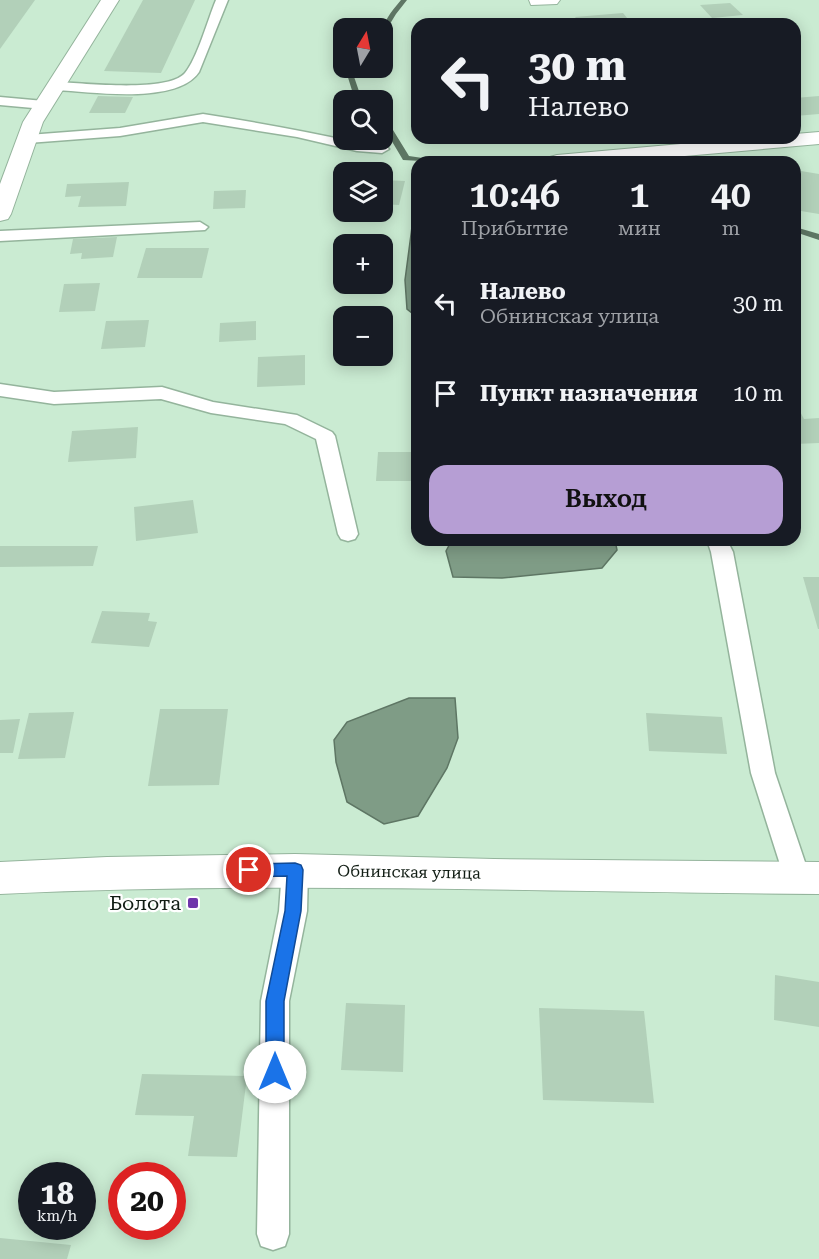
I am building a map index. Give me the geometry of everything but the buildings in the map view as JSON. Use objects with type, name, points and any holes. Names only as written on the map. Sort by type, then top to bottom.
[{"type":"street","points":[[0,214],[33,122],[110,0]]},
{"type":"street","points":[[801,140],[819,138]]},
{"type":"street","points":[[614,156],[751,144]]},
{"type":"street","name":"Обнинская улица","points":[[0,878],[107,873],[295,870],[494,875],[808,877]]},
{"type":"lane","points":[[57,86],[157,89],[178,85],[190,75],[222,0]]},
{"type":"lane","points":[[0,101],[44,105]]},
{"type":"lane","points":[[27,139],[120,132],[203,118],[297,133],[333,141]]},
{"type":"lane","points":[[0,236],[200,227]]},
{"type":"lane","points":[[0,390],[54,398],[162,393],[211,407],[290,419],[325,436],[348,534]]},
{"type":"lane","points":[[720,546],[764,772],[808,877]]},
{"type":"lane","points":[[273,1234],[275,1001],[293,911],[295,870]]},
{"type":"shaded area","points":[[411,235],[411,312],[407,309],[405,280]]},
{"type":"shaded area","points":[[449,546],[616,546],[617,550],[602,568],[502,578],[453,577],[446,551]]},
{"type":"shaded area","points":[[409,698],[455,698],[458,738],[447,768],[418,816],[384,824],[347,802],[336,762],[334,740],[347,722]]},
{"type":"waterway","points":[[390,18],[404,0]]},
{"type":"waterway","points":[[351,78],[356,90]]},
{"type":"waterway","points":[[393,137],[406,158],[411,159]]},
{"type":"waterway","points":[[801,231],[819,237]]},
{"type":"place","name":"Болота","points":[[193,903]]},
{"type":"route","points":[[249,870],[295,870],[293,911],[275,1001],[275,1072]]}]
